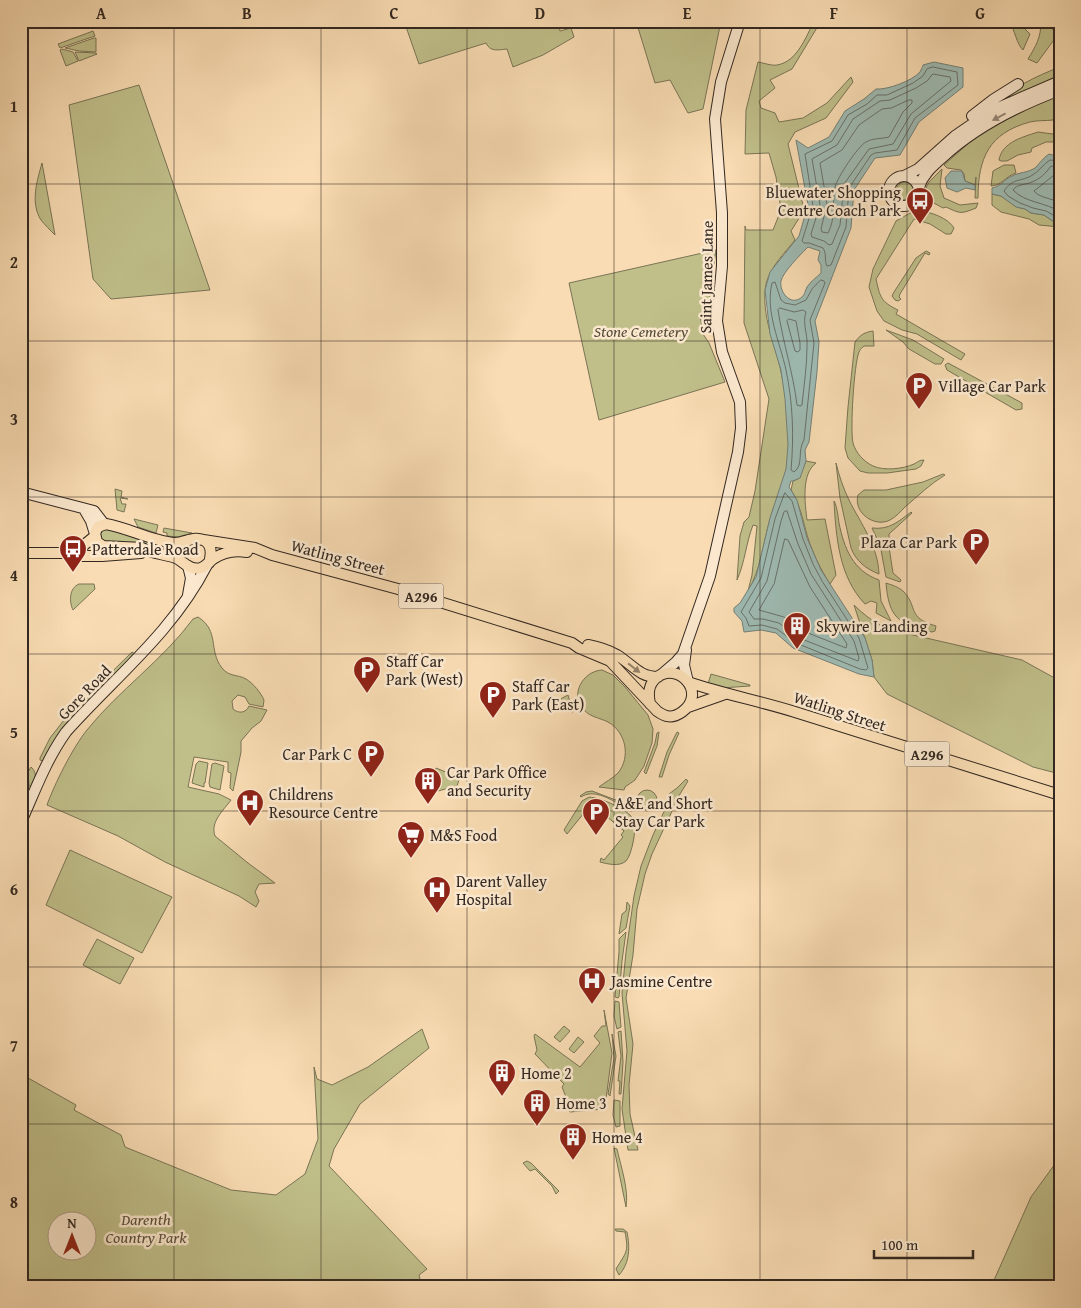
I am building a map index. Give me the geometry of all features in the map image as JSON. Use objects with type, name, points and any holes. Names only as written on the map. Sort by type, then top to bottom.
[{"type":"main road","points":[[69,553],[84,545],[95,535],[98,527],[104,524],[174,543],[197,538],[209,545],[210,555],[208,564],[199,568],[188,566],[174,558],[142,548],[103,546],[97,542],[95,535]]},
{"type":"main road","name":"Watling Street","points":[[197,538],[250,547],[268,554],[398,589],[572,643],[581,643],[607,650],[617,655],[641,674],[648,677],[660,676]]},
{"type":"main road","points":[[21,553],[69,553],[81,556],[102,556],[147,551]]},
{"type":"main road","name":"Watling Street","points":[[208,564],[218,556],[235,551],[268,554]]},
{"type":"main road","name":"Watling Street","points":[[572,643],[579,648],[610,661],[650,704]]},
{"type":"main road","points":[[688,707],[692,698],[692,691],[688,682],[677,674],[660,676],[653,682],[648,696],[650,704],[665,716],[677,716],[688,707],[725,694]]},
{"type":"main road","name":"Watling Street","points":[[688,682],[725,694],[783,708],[1060,795]]},
{"type":"street","name":"Saint James Lane","points":[[688,682],[684,665],[686,646],[710,576],[741,434],[740,402],[721,348],[717,321],[722,266],[722,213],[715,119],[721,82],[740,21]]},
{"type":"street","points":[[1018,84],[994,99],[974,115],[955,136],[918,169],[895,179],[890,187],[891,197],[895,202],[905,206],[913,203],[918,196],[919,187],[924,177],[932,166],[968,136],[1060,81]]},
{"type":"street","points":[[955,136],[993,110],[1039,94],[1060,90]]},
{"type":"street","points":[[904,176],[914,179],[919,187]]},
{"type":"street","points":[[21,492],[94,511],[104,524]]},
{"type":"street","points":[[84,508],[91,521],[95,535]]},
{"type":"street","name":"Gore Road","points":[[21,822],[44,769],[66,732],[162,633],[188,596],[193,592],[208,564]]},
{"type":"street","name":"Gore Road","points":[[188,566],[191,578],[188,596]]},
{"type":"street","name":"Saint James Lane","points":[[660,676],[676,662],[686,646]]},
{"type":"green space","points":[[404,21],[558,21],[560,31],[571,28],[574,37],[543,55],[513,67],[507,49],[492,49],[486,43],[419,64]]},
{"type":"green space","points":[[636,21],[721,21],[703,109],[688,113],[670,80],[655,83]]},
{"type":"green space","points":[[814,21],[821,21],[792,69],[770,80],[775,88],[759,101],[761,108],[775,113],[779,122],[803,118],[827,103],[851,77],[853,82],[826,118],[795,132],[788,144],[803,205],[801,215],[791,231],[795,240],[778,261],[768,278],[765,308],[780,366],[786,401],[789,452],[785,476],[772,513],[759,565],[748,591],[752,575],[757,526],[753,525],[737,580],[740,536],[744,522],[749,517],[755,491],[769,399],[744,323],[745,226],[746,230],[773,230],[781,210],[776,177],[769,153],[745,154],[746,110],[758,62],[775,65],[790,59],[800,48]]},
{"type":"green space","points":[[1009,21],[1017,21],[1030,34],[1023,50],[1019,44]]},
{"type":"green space","points":[[1041,22],[1057,32],[1056,37],[1037,63],[1028,59],[1037,41]]},
{"type":"green space","points":[[93,31],[95,36],[60,48],[58,44]]},
{"type":"green space","points":[[96,38],[96,52],[65,48]]},
{"type":"green space","points":[[60,50],[73,52],[78,61],[66,66]]},
{"type":"green space","points":[[75,52],[96,53],[97,54],[79,61]]},
{"type":"green space","points":[[1060,67],[1060,77],[1024,91],[991,107],[1006,94]]},
{"type":"green space","points":[[139,85],[210,290],[111,299],[93,279],[69,105]]},
{"type":"green space","points":[[1060,94],[1060,103],[1053,120],[1033,121],[1016,127],[996,140],[989,149],[980,171],[978,198],[975,198],[976,177],[975,185],[965,181],[961,170],[947,168],[944,165],[971,141],[999,121]]},
{"type":"green space","points":[[1038,132],[1060,135],[1060,142],[1046,142],[1032,148],[1031,152],[1018,155],[1007,161],[999,160],[1004,149],[1014,141]]},
{"type":"green space","points":[[42,163],[55,235],[41,220],[36,206],[38,177]]},
{"type":"green space","points":[[1004,165],[1014,165],[1016,173],[995,186],[991,186],[993,171]]},
{"type":"green space","points":[[942,169],[940,186],[944,198],[960,205],[978,203],[976,208],[961,212],[946,207],[943,208],[932,202],[926,188],[929,182]]},
{"type":"green space","points":[[905,182],[913,187],[914,191],[909,199],[905,200],[897,195],[896,191],[901,183]]},
{"type":"green space","points":[[992,194],[1001,196],[1017,207],[1031,213],[1044,215],[1060,224],[1060,227],[1039,225],[1029,219],[1001,212],[992,205]]},
{"type":"green space","points":[[920,211],[944,218],[954,228],[951,234],[946,234],[930,224],[914,219],[876,279],[879,290],[882,298],[898,310],[896,314],[965,354],[961,360],[917,334],[902,330],[884,321],[877,311],[869,287],[873,269],[896,221],[912,212]]},
{"type":"green space","name":"Stone Cemetery","points":[[716,250],[709,302],[700,314],[703,334],[709,343],[725,382],[599,420],[569,283]]},
{"type":"green space","points":[[926,251],[930,253],[929,255],[925,253],[900,294],[899,297],[901,299],[895,300],[892,296],[894,292],[916,258]]},
{"type":"green space","points":[[886,330],[913,340],[944,359],[941,364],[935,364],[909,349],[903,342]]},
{"type":"green space","points":[[873,331],[874,346],[864,346],[857,359],[852,412],[853,443],[860,456],[873,466],[888,469],[899,468],[924,460],[921,466],[916,469],[887,473],[868,473],[860,471],[848,458],[845,448],[855,342],[863,334]]},
{"type":"green space","points":[[948,363],[1022,403],[1022,409],[1016,410],[947,370],[945,365]]},
{"type":"green space","points":[[806,461],[816,463],[811,468],[806,481],[807,520],[825,519],[836,575],[830,584],[812,550],[799,507],[791,490],[793,481],[798,479]]},
{"type":"green space","points":[[836,463],[841,482],[876,554],[879,574],[862,564],[851,548],[840,498]]},
{"type":"green space","points":[[943,474],[945,475],[929,486],[890,520],[878,522],[872,520],[866,517],[859,508],[857,502],[858,495],[864,490],[886,490],[923,482]]},
{"type":"green space","points":[[115,489],[122,491],[121,497],[128,499],[120,498],[122,504],[126,504],[124,512],[117,510]]},
{"type":"green space","points":[[834,501],[847,550],[862,571],[879,580],[881,601],[891,621],[876,613],[877,603],[871,601],[865,604],[849,582],[840,556]]},
{"type":"green space","points":[[911,512],[889,534],[889,539],[878,541],[872,528],[888,526]]},
{"type":"green space","points":[[134,519],[158,525],[156,533],[138,527]]},
{"type":"green space","points":[[164,528],[192,533],[178,537],[167,536],[167,533],[163,532]]},
{"type":"green space","points":[[104,529],[153,542],[153,547],[105,543],[100,539],[99,533]]},
{"type":"green space","points":[[889,547],[893,573],[901,580],[900,582],[886,577],[881,550]]},
{"type":"green space","points":[[886,583],[898,587],[904,592],[917,616],[927,623],[936,626],[935,631],[932,632],[911,626],[897,618],[887,595]]},
{"type":"green space","points":[[79,584],[94,584],[95,589],[73,610],[71,596],[73,589]]},
{"type":"green space","points":[[854,605],[874,621],[888,629],[1022,660],[1060,681],[1060,774],[1033,767],[887,694],[874,677],[872,660]]},
{"type":"green space","points":[[198,617],[209,628],[215,654],[222,668],[227,673],[243,677],[249,681],[264,700],[263,707],[249,704],[245,697],[238,695],[232,701],[233,709],[242,712],[249,706],[267,710],[261,721],[241,741],[241,752],[233,791],[230,788],[231,773],[228,772],[228,762],[194,757],[188,787],[219,794],[231,800],[216,821],[214,826],[215,836],[275,883],[259,884],[255,892],[259,901],[256,907],[239,896],[165,862],[118,836],[47,805],[64,766],[87,730],[168,648],[193,619]]},
{"type":"green space","points":[[132,652],[135,654],[43,761],[40,760],[50,738],[68,715]]},
{"type":"green space","points":[[602,670],[613,675],[625,687],[648,715],[653,729],[652,743],[644,766],[635,780],[625,787],[624,790],[599,787],[616,775],[622,767],[625,752],[623,738],[614,726],[586,712],[578,698],[578,691],[584,679],[595,671]]},
{"type":"green space","points":[[711,674],[750,686],[721,688],[708,684]]},
{"type":"green space","points":[[568,695],[573,712],[550,706],[551,704]]},
{"type":"green space","points":[[659,732],[657,746],[646,774],[644,772],[657,733]]},
{"type":"green space","points":[[677,732],[679,733],[662,777],[659,777],[667,752]]},
{"type":"green space","points":[[199,761],[208,763],[204,787],[192,783],[196,764]]},
{"type":"green space","points":[[212,764],[224,766],[220,790],[210,787],[209,783]]},
{"type":"green space","points":[[31,767],[35,774],[32,787],[29,786],[28,772]]},
{"type":"green space","points":[[436,768],[458,777],[457,786],[434,792],[432,780]]},
{"type":"green space","points":[[686,779],[688,781],[652,854],[637,909],[633,955],[626,998],[633,1044],[629,1085],[630,1114],[638,1150],[628,1150],[622,1109],[627,1051],[622,993],[634,896],[641,866],[668,803],[669,794]]},
{"type":"green space","points":[[647,790],[654,793],[657,800],[654,807],[647,810],[640,807],[637,800],[640,793]]},
{"type":"green space","points":[[592,791],[621,802],[619,804],[595,794],[580,796]]},
{"type":"green space","points":[[589,797],[614,805],[626,812],[634,820],[635,829],[632,847],[628,858],[623,863],[613,865],[600,862],[601,858],[604,860],[623,837],[621,835],[624,831],[606,816],[603,815],[601,818],[599,816],[602,813],[595,807],[592,811],[588,808],[567,834],[564,830],[582,801]]},
{"type":"green space","points":[[70,850],[172,897],[142,953],[46,905]]},
{"type":"green space","points":[[627,902],[630,906],[626,928],[619,934],[622,914],[626,911]]},
{"type":"green space","points":[[626,932],[618,998],[615,997],[619,939]]},
{"type":"green space","points":[[97,939],[134,958],[120,984],[83,965]]},
{"type":"green space","points":[[615,1001],[619,1002],[621,1027],[617,1029],[614,1016]]},
{"type":"green space","points":[[604,1010],[612,1053],[605,1107],[603,1109],[570,1112],[563,1105],[566,1097],[562,1087],[564,1084],[535,1054],[537,1050],[534,1036],[535,1034],[580,1067],[600,1043],[594,1036],[602,1026],[606,1026]]},
{"type":"green space","points":[[564,1026],[570,1031],[560,1042],[554,1037]]},
{"type":"green space","name":"Darenth Country Park","points":[[422,1029],[429,1048],[360,1104],[334,1149],[329,1166],[427,1269],[419,1275],[422,1287],[21,1287],[21,1074],[76,1105],[74,1110],[121,1135],[125,1147],[231,1190],[276,1195],[305,1174],[318,1139],[314,1067],[317,1079],[332,1085],[368,1067]]},
{"type":"green space","points":[[621,1031],[623,1062],[621,1094],[619,1094],[620,1081],[618,1081],[621,1056],[618,1032]]},
{"type":"green space","points":[[612,1034],[616,1056],[610,1096],[608,1094],[614,1058]]},
{"type":"green space","points":[[578,1037],[584,1042],[574,1053],[569,1049]]},
{"type":"green space","points":[[614,1100],[620,1101],[620,1126],[616,1127],[613,1115]]},
{"type":"green space","points":[[614,1148],[617,1149],[624,1178],[626,1207]]},
{"type":"green space","points":[[1060,1157],[1060,1287],[991,1287],[1031,1197]]},
{"type":"green space","points":[[527,1161],[559,1191],[556,1194],[552,1186],[535,1169],[530,1171],[523,1163]]},
{"type":"green space","points":[[615,1229],[623,1229],[627,1232],[629,1243],[627,1260],[619,1275],[616,1269],[626,1252],[627,1244],[625,1232],[616,1231]]},
{"type":"water","points":[[934,62],[963,68],[963,87],[919,122],[900,155],[875,158],[854,190],[851,228],[815,321],[819,342],[809,442],[805,450],[806,461],[800,478],[791,481],[789,487],[797,500],[807,538],[821,570],[865,638],[872,660],[874,677],[859,674],[793,648],[776,633],[761,630],[744,632],[742,621],[734,612],[734,608],[740,603],[756,577],[770,518],[786,469],[788,445],[785,399],[781,370],[770,334],[765,290],[770,272],[799,236],[808,205],[796,140],[808,148],[829,137],[845,111],[876,89],[893,86],[911,79],[920,72],[923,65]],"holes":[[[808,247],[820,251],[818,260],[821,265],[821,273],[808,285],[804,295],[798,300],[787,297],[782,290],[782,277]]]},
{"type":"water","points":[[1049,154],[1060,157],[1060,224],[1044,215],[1031,213],[1016,207],[1001,196],[992,194],[992,188],[1012,176],[1035,168]]},
{"type":"water","points":[[951,171],[962,171],[965,181],[975,185],[975,190],[966,188],[957,192],[947,188],[945,178]]},
{"type":"place","name":"Bluewater Shopping Centre Coach Park","points":[[920,225]]},
{"type":"place","name":"Village Car Park","points":[[919,410]]},
{"type":"place","name":"Plaza Car Park","points":[[976,566]]},
{"type":"place","name":"Patterdale Road","points":[[73,573]]},
{"type":"place","name":"Skywire Landing","points":[[797,650]]},
{"type":"place","name":"Staff Car Park (West)","points":[[367,694]]},
{"type":"place","name":"Staff Car Park (East)","points":[[493,719]]},
{"type":"place","name":"Car Park C","points":[[371,778]]},
{"type":"place","name":"Car Park Office and Security","points":[[428,805]]},
{"type":"place","name":"Childrens Resource Centre","points":[[250,827]]},
{"type":"place","name":"A&E and Short Stay Car Park","points":[[596,836]]},
{"type":"place","name":"M&S Food","points":[[411,859]]},
{"type":"place","name":"Darent Valley Hospital","points":[[437,914]]},
{"type":"place","name":"Jasmine Centre","points":[[592,1005]]},
{"type":"place","name":"Home 2","points":[[502,1097]]},
{"type":"place","name":"Home 3","points":[[537,1127]]},
{"type":"place","name":"Home 4","points":[[573,1161]]}]
